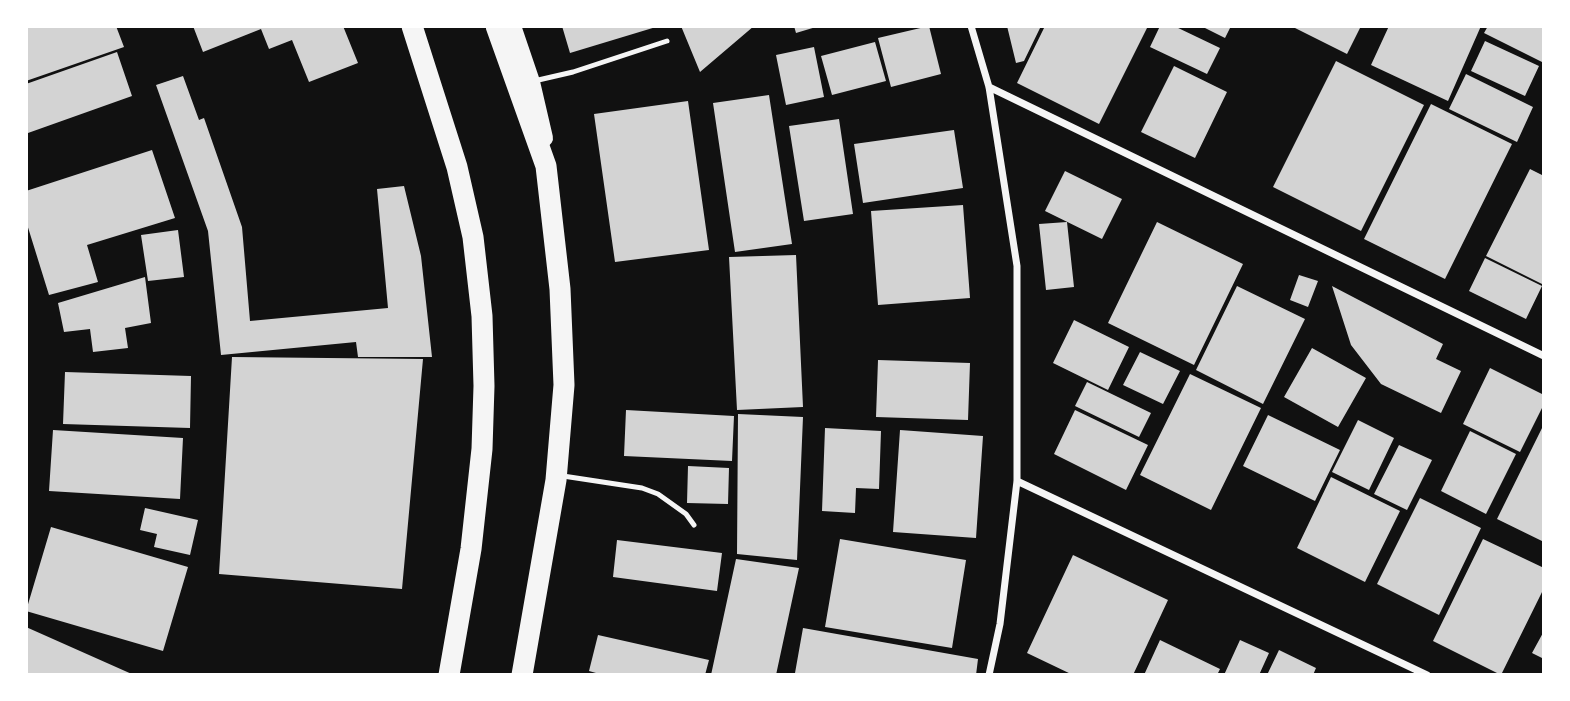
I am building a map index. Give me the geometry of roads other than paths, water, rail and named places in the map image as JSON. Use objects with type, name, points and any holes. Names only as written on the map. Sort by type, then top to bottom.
[{"type":"highway","points":[[412,26],[457,167],[473,237],[482,316],[482,449],[471,549],[449,675]]},
{"type":"highway","points":[[496,26],[546,166],[560,289],[564,385],[556,480],[522,675]]},
{"type":"main road","points":[[418,26],[448,120],[483,283],[488,399],[486,475],[471,565],[440,675]]},
{"type":"main road","points":[[512,26],[531,82],[547,150],[568,277],[573,376],[551,563],[529,675]]},
{"type":"street","points":[[971,26],[989,87],[1017,266],[1017,481],[999,624],[989,675]]},
{"type":"street","points":[[989,87],[1544,356]]},
{"type":"street","points":[[1017,481],[1427,675]]},
{"type":"lane","points":[[531,82],[573,72],[667,41]]},
{"type":"lane","points":[[563,476],[650,491],[679,509],[694,526]]}]
